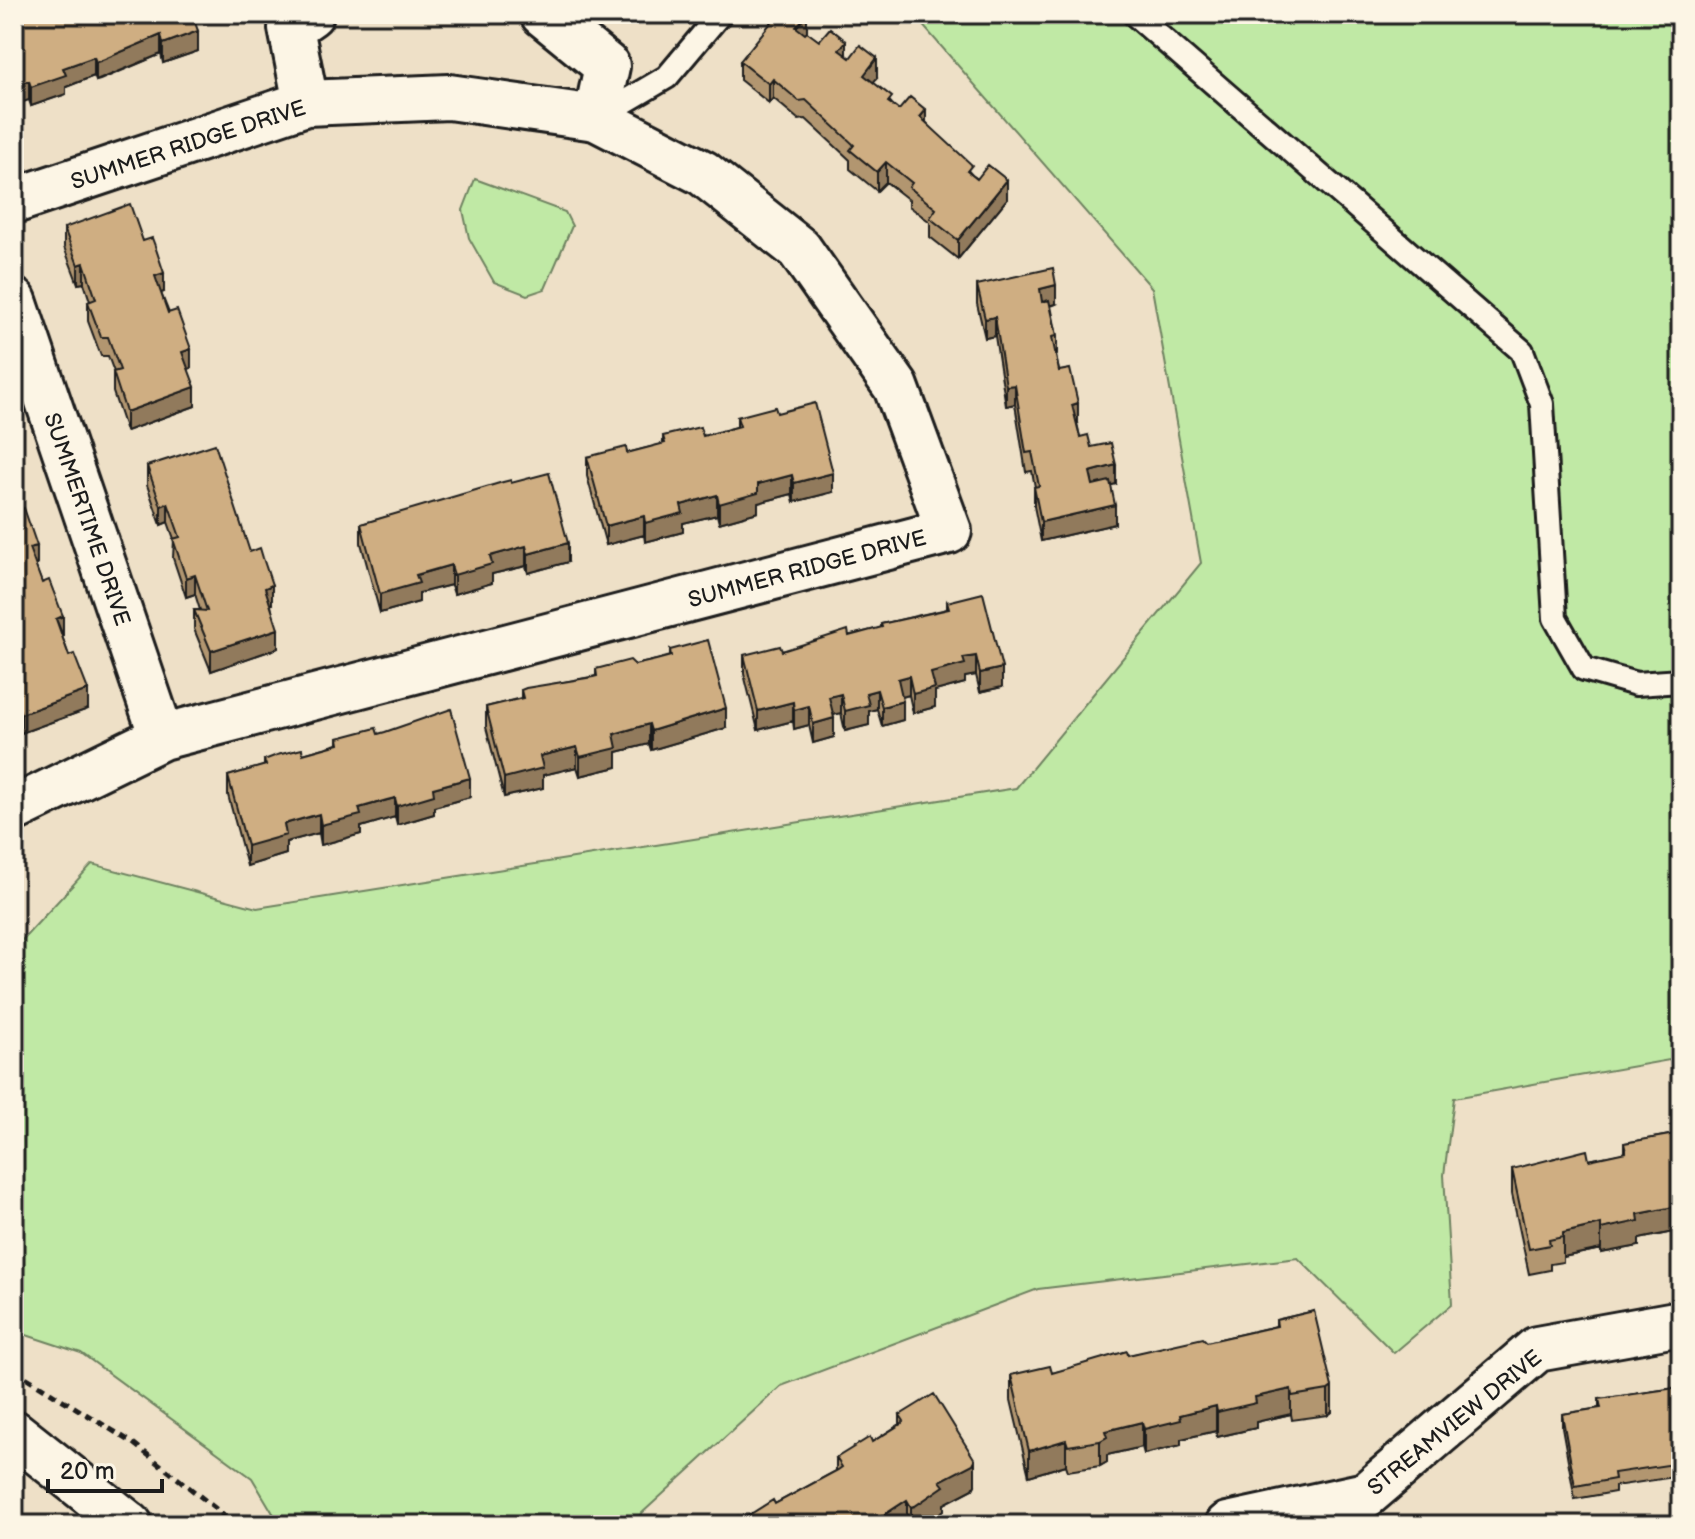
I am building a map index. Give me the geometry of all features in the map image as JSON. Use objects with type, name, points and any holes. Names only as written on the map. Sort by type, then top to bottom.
[{"type":"street","points":[[306,103],[291,28],[311,14]]},
{"type":"street","points":[[543,14],[607,66],[596,118]]},
{"type":"street","name":"SUMMER RIDGE DRIVE","points":[[14,201],[306,103],[449,97],[596,118],[703,173],[799,249],[896,387],[949,531],[162,737],[14,809]]},
{"type":"street","name":"SUMMERTIME DRIVE","points":[[14,301],[162,737]]},
{"type":"street","name":"STREAMVIEW DRIVE","points":[[1228,1525],[1371,1510],[1537,1349],[1681,1323]]},
{"type":"street","points":[[14,1433],[130,1525]]},
{"type":"lane","points":[[596,118],[667,77],[720,14]]},
{"type":"lane","points":[[1134,14],[1522,351],[1542,404],[1555,618],[1584,669],[1636,684],[1681,681]]},
{"type":"path","points":[[14,1370],[133,1443],[220,1512],[231,1525]]},
{"type":"green space","points":[[913,14],[1681,14],[1681,1058],[1454,1098],[1444,1175],[1452,1304],[1394,1353],[1298,1258],[1038,1289],[781,1386],[629,1525],[280,1525],[252,1478],[81,1353],[14,1331],[14,949],[92,864],[257,908],[1016,788],[1201,563],[1152,288]]},
{"type":"green space","points":[[475,179],[565,212],[572,226],[545,289],[527,295],[494,282],[469,238],[463,210]]},
{"type":"building","points":[[19,14],[192,14],[198,31],[163,44],[161,35],[100,61],[96,62],[94,57],[63,68],[66,75],[31,87],[29,81],[14,86],[14,29],[23,26]]},
{"type":"building","points":[[778,14],[807,15],[796,27],[819,41],[830,28],[846,41],[839,50],[850,58],[860,45],[877,58],[864,75],[892,97],[888,102],[899,110],[910,97],[926,110],[920,117],[972,165],[967,171],[977,179],[988,165],[1007,180],[958,240],[930,218],[936,209],[909,187],[912,183],[886,162],[877,172],[850,150],[854,145],[806,100],[799,101],[773,79],[769,84],[740,61]]},
{"type":"building","points":[[130,204],[143,241],[152,238],[155,246],[164,273],[155,276],[168,313],[177,310],[191,349],[182,352],[195,387],[126,412],[113,372],[120,370],[108,337],[101,337],[88,302],[96,299],[84,263],[78,265],[64,228]]},
{"type":"building","points":[[1053,268],[1056,285],[1040,289],[1042,302],[1049,300],[1057,336],[1052,337],[1059,371],[1070,369],[1078,403],[1072,405],[1080,437],[1088,435],[1091,447],[1111,443],[1116,465],[1090,472],[1093,485],[1110,481],[1115,505],[1041,522],[1034,487],[1039,486],[1032,452],[1026,453],[1015,385],[1006,386],[995,317],[985,319],[977,285]]},
{"type":"building","points":[[815,403],[833,473],[794,483],[792,475],[758,484],[758,493],[719,504],[717,495],[681,505],[683,513],[645,523],[644,516],[606,526],[587,457],[626,447],[627,453],[665,443],[663,436],[700,427],[703,436],[740,426],[737,417],[775,407],[777,413]]},
{"type":"building","points":[[215,444],[250,552],[260,548],[272,585],[265,588],[278,629],[211,651],[194,610],[207,611],[195,575],[186,578],[173,539],[180,537],[168,503],[161,506],[147,466]]},
{"type":"building","points":[[549,473],[568,543],[528,554],[526,546],[490,556],[492,564],[454,575],[451,565],[416,575],[419,583],[380,594],[361,524],[503,482],[511,480],[511,483]]},
{"type":"building","points":[[24,508],[37,546],[29,548],[42,583],[49,580],[63,616],[56,619],[69,656],[74,654],[88,690],[21,714],[14,695],[14,512]]},
{"type":"building","points":[[983,593],[1002,668],[980,673],[976,656],[963,658],[965,664],[931,673],[935,688],[913,694],[909,676],[898,679],[903,701],[882,707],[877,690],[866,693],[869,705],[845,711],[841,694],[829,697],[834,718],[813,724],[809,706],[794,710],[793,702],[758,711],[744,655],[780,646],[782,651],[848,630],[849,636],[882,627],[881,624],[949,609],[947,602]]},
{"type":"building","points":[[708,640],[726,708],[651,731],[649,724],[614,734],[617,748],[580,757],[577,747],[540,756],[543,768],[504,778],[486,707],[523,698],[521,690],[526,688],[597,676],[596,669],[630,660],[635,665],[656,660],[671,656],[670,650]]},
{"type":"building","points":[[451,709],[470,778],[433,788],[434,795],[397,806],[395,798],[387,800],[359,808],[361,815],[321,825],[319,814],[284,824],[286,835],[247,846],[228,776],[266,765],[264,760],[277,755],[302,749],[303,754],[339,744],[338,738],[376,728],[378,734]]},
{"type":"building","points":[[1681,1133],[1681,1211],[1677,1212],[1673,1207],[1638,1214],[1639,1221],[1601,1229],[1601,1224],[1563,1233],[1563,1237],[1549,1240],[1550,1245],[1529,1249],[1512,1169],[1587,1150],[1589,1160],[1626,1152],[1624,1143]]},
{"type":"building","points":[[1314,1311],[1332,1387],[1328,1390],[1292,1396],[1291,1389],[1255,1397],[1256,1403],[1217,1412],[1216,1406],[1180,1415],[1181,1420],[1144,1429],[1142,1422],[1105,1431],[1107,1437],[1100,1441],[1068,1446],[1066,1440],[1029,1451],[1011,1375],[1050,1366],[1052,1373],[1127,1351],[1128,1355],[1203,1338],[1207,1342],[1277,1326],[1276,1320]]},
{"type":"building","points":[[1681,1383],[1681,1463],[1614,1473],[1615,1479],[1575,1486],[1562,1414],[1601,1408],[1599,1399],[1676,1388],[1675,1384]]},
{"type":"building","points":[[934,1394],[975,1460],[973,1464],[940,1481],[944,1486],[915,1506],[911,1507],[907,1500],[876,1520],[877,1525],[723,1525],[738,1516],[741,1520],[773,1500],[775,1504],[838,1470],[842,1467],[836,1458],[870,1437],[872,1442],[901,1424],[904,1421],[900,1415]]}]
